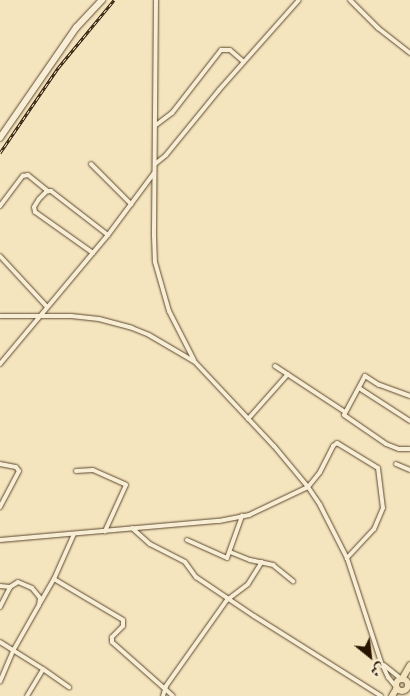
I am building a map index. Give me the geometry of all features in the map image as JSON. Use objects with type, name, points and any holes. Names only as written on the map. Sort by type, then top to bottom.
[{"type":"main road","points":[[392,696],[396,682],[402,679],[410,665]]},
{"type":"main road","points":[[396,687],[406,688],[407,681],[402,679]]},
{"type":"street","points":[[0,138],[76,28],[102,0]]},
{"type":"street","points":[[156,0],[154,236],[158,277],[169,312],[194,362]]},
{"type":"street","points":[[155,164],[166,156],[244,62],[298,2],[290,0]]},
{"type":"street","points":[[350,0],[378,28],[410,52]]},
{"type":"street","points":[[156,125],[172,112],[221,50],[230,50],[244,62]]},
{"type":"street","points":[[91,164],[130,204]]},
{"type":"street","points":[[0,364],[108,235],[154,173]]},
{"type":"street","points":[[0,206],[22,176],[28,175],[108,235]]},
{"type":"street","points":[[48,191],[39,199],[34,207],[34,211],[93,253]]},
{"type":"street","points":[[0,256],[47,307]]},
{"type":"street","points":[[0,316],[99,318],[149,335],[194,362],[308,487],[330,521],[347,558],[381,662],[388,677],[396,687]]},
{"type":"street","points":[[276,366],[345,412]]},
{"type":"street","points":[[248,419],[288,374]]},
{"type":"street","points":[[410,396],[379,385],[366,376],[345,412],[346,419],[386,444],[400,449],[410,449]]},
{"type":"street","points":[[359,388],[410,421]]},
{"type":"street","points":[[0,540],[220,521],[242,516],[264,509],[308,487],[320,472],[336,443],[378,468],[383,508],[374,530],[347,558]]},
{"type":"street","points":[[0,464],[16,467],[19,471],[0,507]]},
{"type":"street","points":[[396,464],[410,470]]},
{"type":"street","points":[[76,471],[93,470],[126,485],[105,531]]},
{"type":"street","points":[[187,540],[224,558],[230,552],[242,516]]},
{"type":"street","points":[[132,528],[150,544],[185,562],[196,577],[381,696]]},
{"type":"street","points":[[0,681],[13,651],[54,579],[74,534]]},
{"type":"street","points":[[230,552],[246,559],[275,566],[293,581]]},
{"type":"street","points":[[162,696],[165,688],[229,598],[248,584],[262,562]]},
{"type":"street","points":[[54,579],[123,620],[123,626],[112,637],[112,642],[173,696]]},
{"type":"street","points":[[0,607],[10,587],[18,582],[27,584],[38,594],[39,605]]},
{"type":"street","points":[[0,586],[10,587]]},
{"type":"street","points":[[0,642],[70,688]]},
{"type":"street","points":[[381,662],[402,679]]},
{"type":"street","points":[[27,696],[42,670]]},
{"type":"railway","points":[[0,153],[58,68],[114,0]]}]
